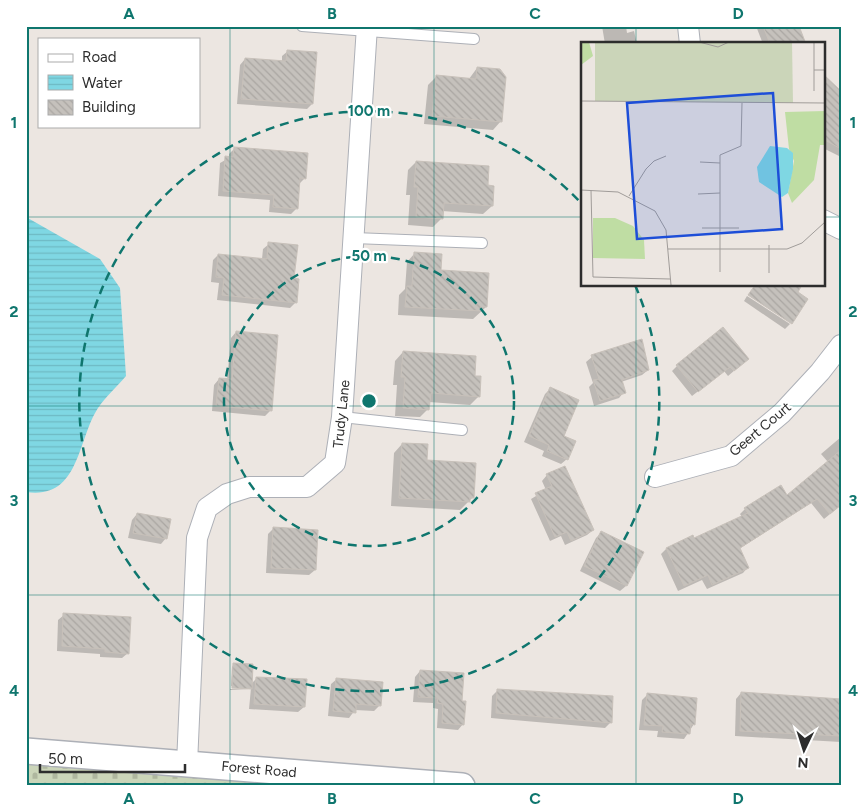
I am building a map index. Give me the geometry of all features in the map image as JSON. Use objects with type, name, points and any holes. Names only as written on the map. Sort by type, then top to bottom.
[{"type":"street","points":[[688,26],[690,42]]},
{"type":"street","name":"Trudy Lane","points":[[187,764],[197,538],[207,508],[227,494],[249,487],[307,487],[335,463],[342,417],[367,28]]},
{"type":"street","points":[[824,220],[841,229]]},
{"type":"street","name":"Geert Court","points":[[655,477],[731,456],[782,413],[820,372],[841,345]]},
{"type":"street","name":"Forest Road","points":[[26,751],[462,786]]},
{"type":"lane","points":[[302,26],[367,28],[474,39]]},
{"type":"lane","points":[[354,238],[482,243]]},
{"type":"lane","points":[[342,417],[462,430]]},
{"type":"green space","points":[[26,752],[454,786],[26,786]]},
{"type":"water","points":[[26,217],[100,259],[120,288],[126,376],[98,408],[67,477],[57,487],[44,492],[26,492]]},
{"type":"building","points":[[763,26],[799,26],[805,42],[769,42]]},
{"type":"building","points":[[287,50],[317,52],[313,104],[241,99],[245,58],[286,61]]},
{"type":"building","points":[[477,67],[500,69],[506,77],[502,122],[432,116],[436,75],[476,79]]},
{"type":"building","points":[[824,75],[841,91],[841,149],[824,140]]},
{"type":"building","points":[[234,147],[308,153],[306,179],[300,178],[298,209],[273,207],[274,195],[223,191],[225,156],[233,157]]},
{"type":"building","points":[[416,161],[489,166],[488,185],[494,186],[493,206],[444,203],[443,219],[416,217],[418,187],[414,187]]},
{"type":"building","points":[[268,242],[298,245],[294,278],[299,279],[297,303],[222,295],[224,278],[216,277],[218,254],[267,259]]},
{"type":"building","points":[[414,252],[442,254],[441,270],[489,273],[487,307],[482,307],[482,311],[405,307],[407,286],[412,286]]},
{"type":"building","points":[[754,286],[801,286],[798,292],[808,299],[792,324],[748,295]]},
{"type":"building","points":[[723,327],[749,359],[734,371],[730,367],[698,392],[676,365]]},
{"type":"building","points":[[236,331],[278,335],[272,411],[216,406],[219,378],[232,379]]},
{"type":"building","points":[[642,339],[649,370],[622,380],[626,393],[600,401],[593,380],[599,379],[591,355]]},
{"type":"building","points":[[403,351],[476,356],[475,376],[481,376],[480,397],[431,393],[429,410],[403,408],[405,377],[401,377]]},
{"type":"building","points":[[550,387],[579,400],[564,436],[576,441],[568,460],[547,451],[549,445],[529,436]]},
{"type":"building","points":[[402,443],[428,444],[427,460],[476,463],[474,498],[470,498],[470,502],[399,498]]},
{"type":"building","points":[[841,450],[841,505],[830,514],[817,499],[740,548],[749,568],[712,585],[708,575],[684,586],[666,548],[693,535],[694,538],[748,513],[744,508],[781,485],[787,495]]},
{"type":"building","points":[[565,466],[594,530],[571,541],[567,532],[555,537],[535,493],[552,486],[546,474]]},
{"type":"building","points":[[137,513],[171,519],[167,539],[133,533]]},
{"type":"building","points":[[273,527],[318,530],[316,570],[271,568]]},
{"type":"building","points":[[601,531],[644,552],[627,586],[584,566]]},
{"type":"building","points":[[63,613],[131,617],[129,654],[105,652],[105,649],[62,646]]},
{"type":"building","points":[[233,663],[253,664],[252,689],[232,688]]},
{"type":"building","points":[[420,670],[464,673],[462,701],[466,701],[464,725],[442,723],[443,704],[437,703],[438,698],[418,697]]},
{"type":"building","points":[[256,677],[307,679],[305,707],[254,704]]},
{"type":"building","points":[[336,678],[383,682],[381,706],[356,704],[356,713],[333,711]]},
{"type":"building","points":[[497,689],[613,696],[612,723],[496,713]]},
{"type":"building","points":[[741,692],[841,699],[841,736],[740,731]]},
{"type":"building","points":[[647,693],[697,698],[695,725],[691,724],[690,734],[662,732],[663,726],[644,725]]}]
